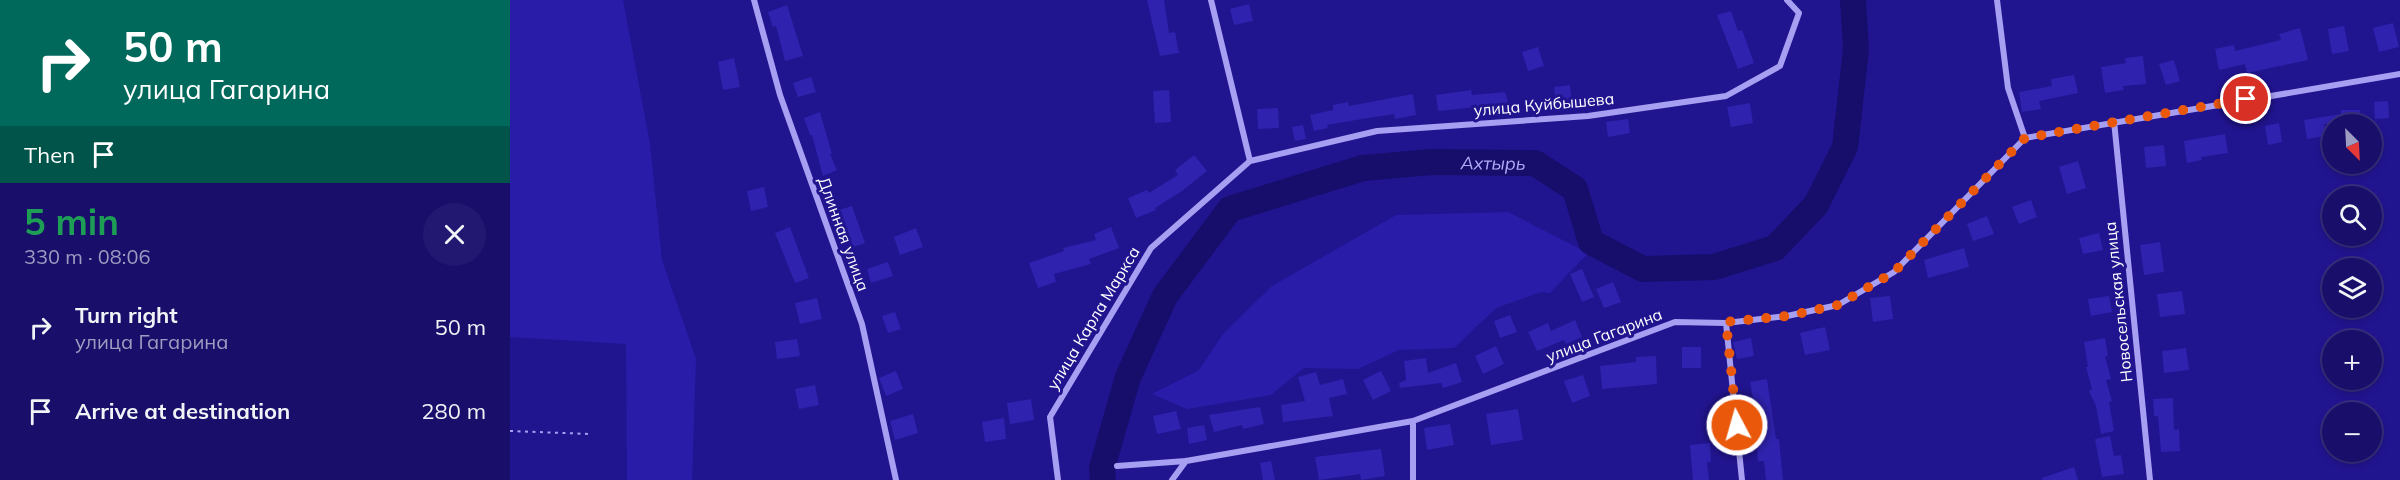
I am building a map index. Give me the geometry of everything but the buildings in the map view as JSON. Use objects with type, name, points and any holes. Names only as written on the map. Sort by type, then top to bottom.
[{"type":"street","name":"Длинная улица","points":[[754,0],[780,95],[862,324],[896,480]]},
{"type":"street","points":[[1211,0],[1250,161]]},
{"type":"street","name":"улица Куйбышева","points":[[1250,161],[1377,131],[1588,116],[1726,96],[1780,66],[1799,13],[1787,0]]},
{"type":"street","points":[[1997,0],[2008,88],[2025,138],[2400,74]]},
{"type":"street","name":"Новосельская улица","points":[[2114,121],[2150,480]]},
{"type":"street","name":"улица Гагарина","points":[[1117,466],[1186,461],[1413,421],[1675,322],[1726,322],[1788,316],[1838,305],[1894,272],[2025,138]]},
{"type":"street","name":"улица Карла Маркса","points":[[1058,480],[1050,417],[1151,248],[1250,161]]},
{"type":"street","points":[[1726,322],[1742,480]]},
{"type":"street","points":[[1413,421],[1413,480]]},
{"type":"street","points":[[1172,480],[1186,461]]},
{"type":"path","points":[[510,431],[590,434]]},
{"type":"shaded area","points":[[510,0],[623,0],[650,144],[662,260],[696,359],[692,480],[627,480],[626,344],[510,337]]},
{"type":"shaded area","points":[[1508,212],[1588,253],[1550,293],[1541,292],[1496,308],[1454,348],[1399,350],[1358,369],[1304,368],[1271,395],[1187,409],[1152,394],[1199,370],[1223,334],[1272,286],[1396,215]]},
{"type":"waterway","name":"Ахтырь","points":[[1103,480],[1102,468],[1128,377],[1165,296],[1230,209],[1363,168],[1431,162],[1535,163],[1575,189],[1591,242],[1643,269],[1714,267],[1775,248],[1816,205],[1845,147],[1856,49],[1853,0]]},
{"type":"route","points":[[1737,425],[1726,322],[1788,316],[1838,305],[1894,272],[2025,138],[2246,99]]}]
